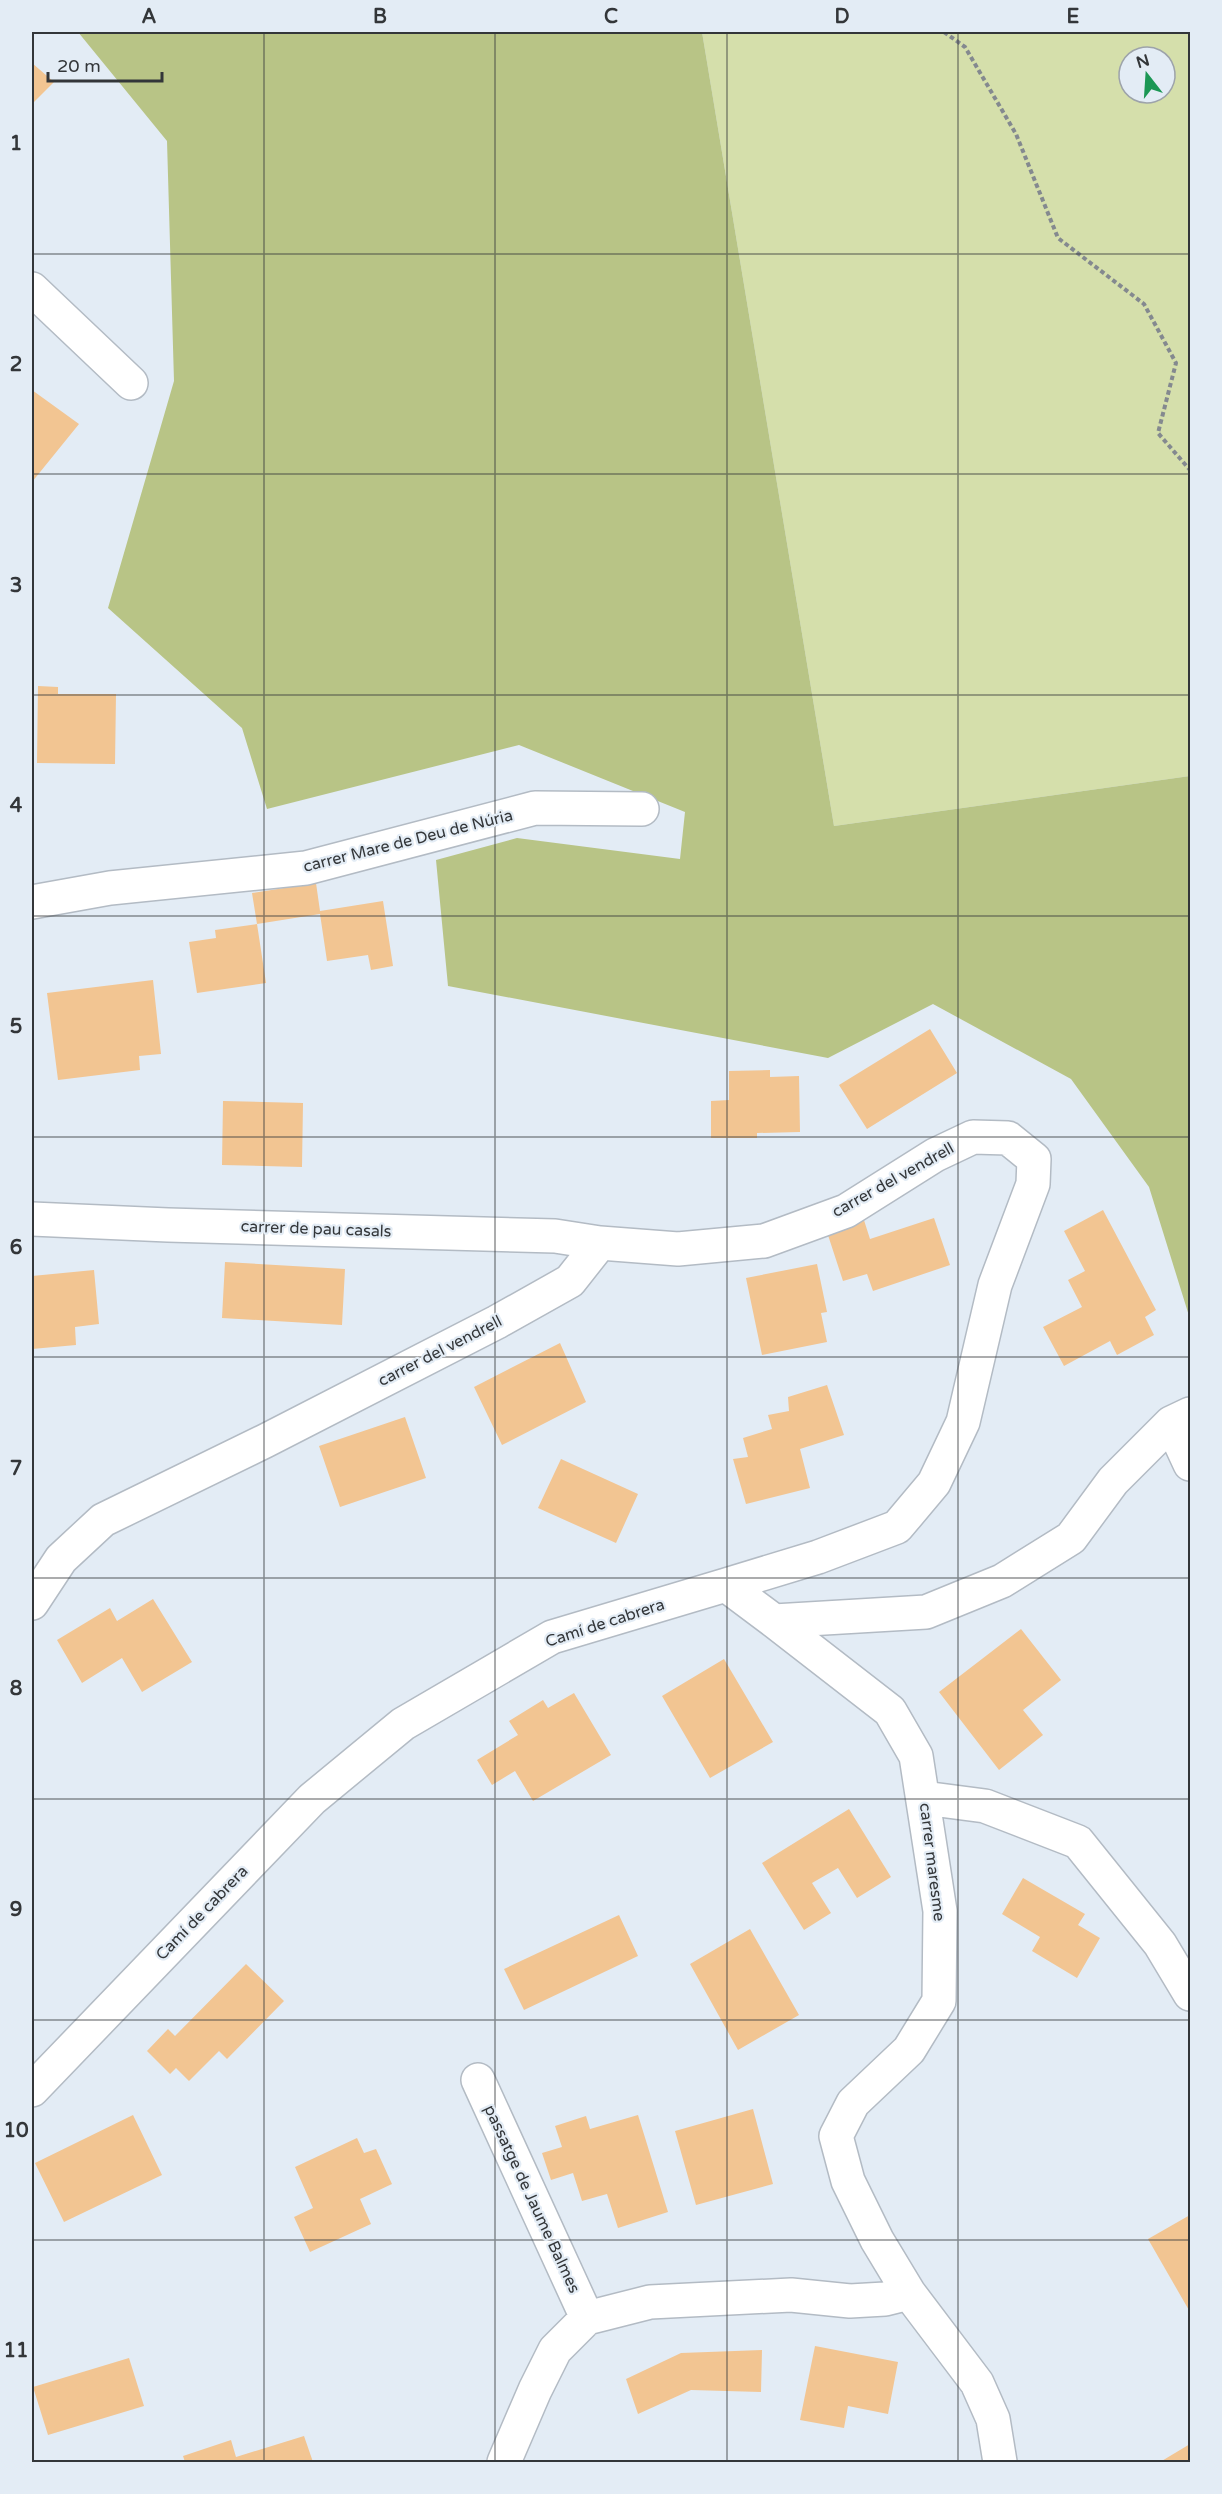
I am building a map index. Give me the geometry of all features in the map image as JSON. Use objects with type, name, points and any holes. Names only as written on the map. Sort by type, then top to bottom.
[{"type":"street","points":[[32,289],[131,383]]},
{"type":"street","name":"carrer Mare de Deu de Núria","points":[[32,902],[110,888],[306,868],[535,808],[642,809]]},
{"type":"street","name":"carrer del vendrell","points":[[32,1603],[61,1559],[103,1520],[265,1441],[518,1310],[570,1281],[600,1243],[678,1249],[764,1241],[846,1211],[935,1155],[973,1137],[1008,1138],[1034,1160],[1033,1184],[995,1285],[963,1422],[934,1483],[897,1527],[818,1557],[726,1585]]},
{"type":"street","name":"carrer de pau casals","points":[[32,1219],[555,1236],[600,1243]]},
{"type":"street","points":[[726,1585],[774,1621],[926,1612],[1002,1581],[1071,1538],[1113,1481],[1181,1418]]},
{"type":"street","points":[[1181,1418],[1191,1464]]},
{"type":"street","name":"Camí de cabrera","points":[[32,2090],[312,1799],[403,1724],[552,1637],[726,1585]]},
{"type":"street","name":"carrer maresme","points":[[774,1621],[890,1711],[916,1756],[940,1911],[939,2001],[909,2050],[853,2103],[836,2136],[848,2181],[877,2240],[909,2293],[977,2383],[993,2419],[1000,2463]]},
{"type":"street","points":[[924,1798],[985,1806],[1078,1842],[1160,1944],[1191,1995]]},
{"type":"street","name":"passatge de Jaume Balmes","points":[[477,2080],[587,2318]]},
{"type":"street","points":[[504,2463],[555,2350],[587,2318],[650,2302],[792,2295],[850,2301],[885,2299],[909,2293]]},
{"type":"path","points":[[944,32],[965,47],[1016,134],[1059,237],[1144,304],[1176,363],[1158,433],[1191,470]]},
{"type":"green space","points":[[78,32],[702,32],[834,826],[1190,776],[1190,1319],[1149,1187],[1071,1079],[933,1004],[828,1058],[448,986],[436,860],[517,838],[680,859],[685,812],[519,745],[267,809],[242,728],[108,608],[174,381],[167,141]]},
{"type":"green space","points":[[702,32],[1190,32],[1190,776],[834,826]]},
{"type":"building","points":[[32,63],[54,82],[32,104]]},
{"type":"building","points":[[32,390],[79,424],[32,482]]},
{"type":"building","points":[[38,686],[58,687],[58,694],[116,694],[115,764],[37,763]]},
{"type":"building","points":[[316,883],[320,911],[383,901],[393,966],[371,970],[368,955],[327,961],[320,914],[257,924],[252,893]]},
{"type":"building","points":[[257,924],[266,983],[197,993],[189,942],[216,938],[215,930]]},
{"type":"building","points":[[153,980],[161,1054],[139,1056],[140,1070],[58,1080],[47,993]]},
{"type":"building","points":[[930,1029],[957,1073],[867,1129],[839,1085]]},
{"type":"building","points":[[770,1070],[770,1077],[799,1076],[800,1132],[757,1133],[757,1138],[711,1138],[711,1101],[729,1100],[729,1071]]},
{"type":"building","points":[[223,1101],[303,1103],[302,1167],[222,1165]]},
{"type":"building","points":[[1103,1210],[1156,1310],[1145,1317],[1154,1335],[1117,1355],[1110,1341],[1064,1366],[1043,1327],[1082,1307],[1068,1280],[1085,1271],[1064,1231]]},
{"type":"building","points":[[863,1217],[870,1239],[934,1218],[950,1265],[873,1291],[867,1274],[843,1281],[826,1229]]},
{"type":"building","points":[[225,1262],[345,1269],[342,1325],[222,1318]]},
{"type":"building","points":[[817,1264],[827,1312],[821,1313],[827,1342],[762,1355],[746,1278]]},
{"type":"building","points":[[94,1270],[99,1324],[75,1327],[76,1345],[32,1349],[32,1276]]},
{"type":"building","points":[[560,1343],[586,1402],[502,1445],[474,1387]]},
{"type":"building","points":[[827,1385],[844,1435],[800,1449],[810,1488],[746,1504],[733,1459],[748,1457],[743,1438],[772,1429],[768,1415],[789,1411],[788,1397]]},
{"type":"building","points":[[405,1417],[426,1478],[340,1507],[319,1446]]},
{"type":"building","points":[[561,1459],[638,1494],[616,1543],[538,1508]]},
{"type":"building","points":[[153,1599],[192,1662],[142,1692],[122,1658],[82,1683],[57,1640],[110,1608],[117,1621]]},
{"type":"building","points":[[1021,1629],[1061,1680],[1023,1710],[1043,1735],[999,1770],[939,1692]]},
{"type":"building","points":[[724,1659],[773,1742],[710,1778],[662,1696]]},
{"type":"building","points":[[574,1693],[611,1755],[533,1801],[515,1771],[492,1785],[477,1760],[518,1735],[509,1721],[543,1700],[548,1708]]},
{"type":"building","points":[[849,1809],[891,1877],[857,1898],[838,1868],[812,1883],[831,1913],[804,1930],[762,1863]]},
{"type":"building","points":[[1023,1878],[1085,1914],[1078,1925],[1100,1938],[1077,1978],[1032,1951],[1040,1937],[1002,1914]]},
{"type":"building","points":[[619,1915],[638,1956],[524,2010],[504,1969]]},
{"type":"building","points":[[750,1929],[799,2015],[738,2050],[690,1964]]},
{"type":"building","points":[[246,1964],[284,2001],[227,2059],[219,2051],[189,2081],[176,2068],[170,2074],[147,2051],[168,2029],[175,2036]]},
{"type":"building","points":[[753,2109],[773,2184],[696,2205],[675,2131]]},
{"type":"building","points":[[133,2115],[162,2175],[64,2222],[35,2163]]},
{"type":"building","points":[[638,2115],[668,2212],[618,2228],[607,2194],[582,2201],[573,2173],[551,2180],[542,2153],[562,2147],[555,2126],[586,2116],[590,2129]]},
{"type":"building","points":[[357,2138],[364,2153],[376,2149],[392,2184],[360,2199],[371,2224],[310,2252],[294,2217],[313,2208],[295,2167]]},
{"type":"building","points":[[1190,2215],[1190,2312],[1148,2239]]},
{"type":"building","points":[[815,2346],[898,2362],[888,2414],[848,2406],[844,2428],[800,2420]]},
{"type":"building","points":[[762,2350],[761,2392],[691,2390],[638,2414],[626,2379],[681,2353]]},
{"type":"building","points":[[129,2358],[144,2406],[48,2435],[33,2387]]},
{"type":"building","points":[[304,2436],[313,2462],[185,2462],[183,2456],[231,2440],[236,2457]]},
{"type":"building","points":[[1190,2444],[1190,2462],[1160,2462]]}]
